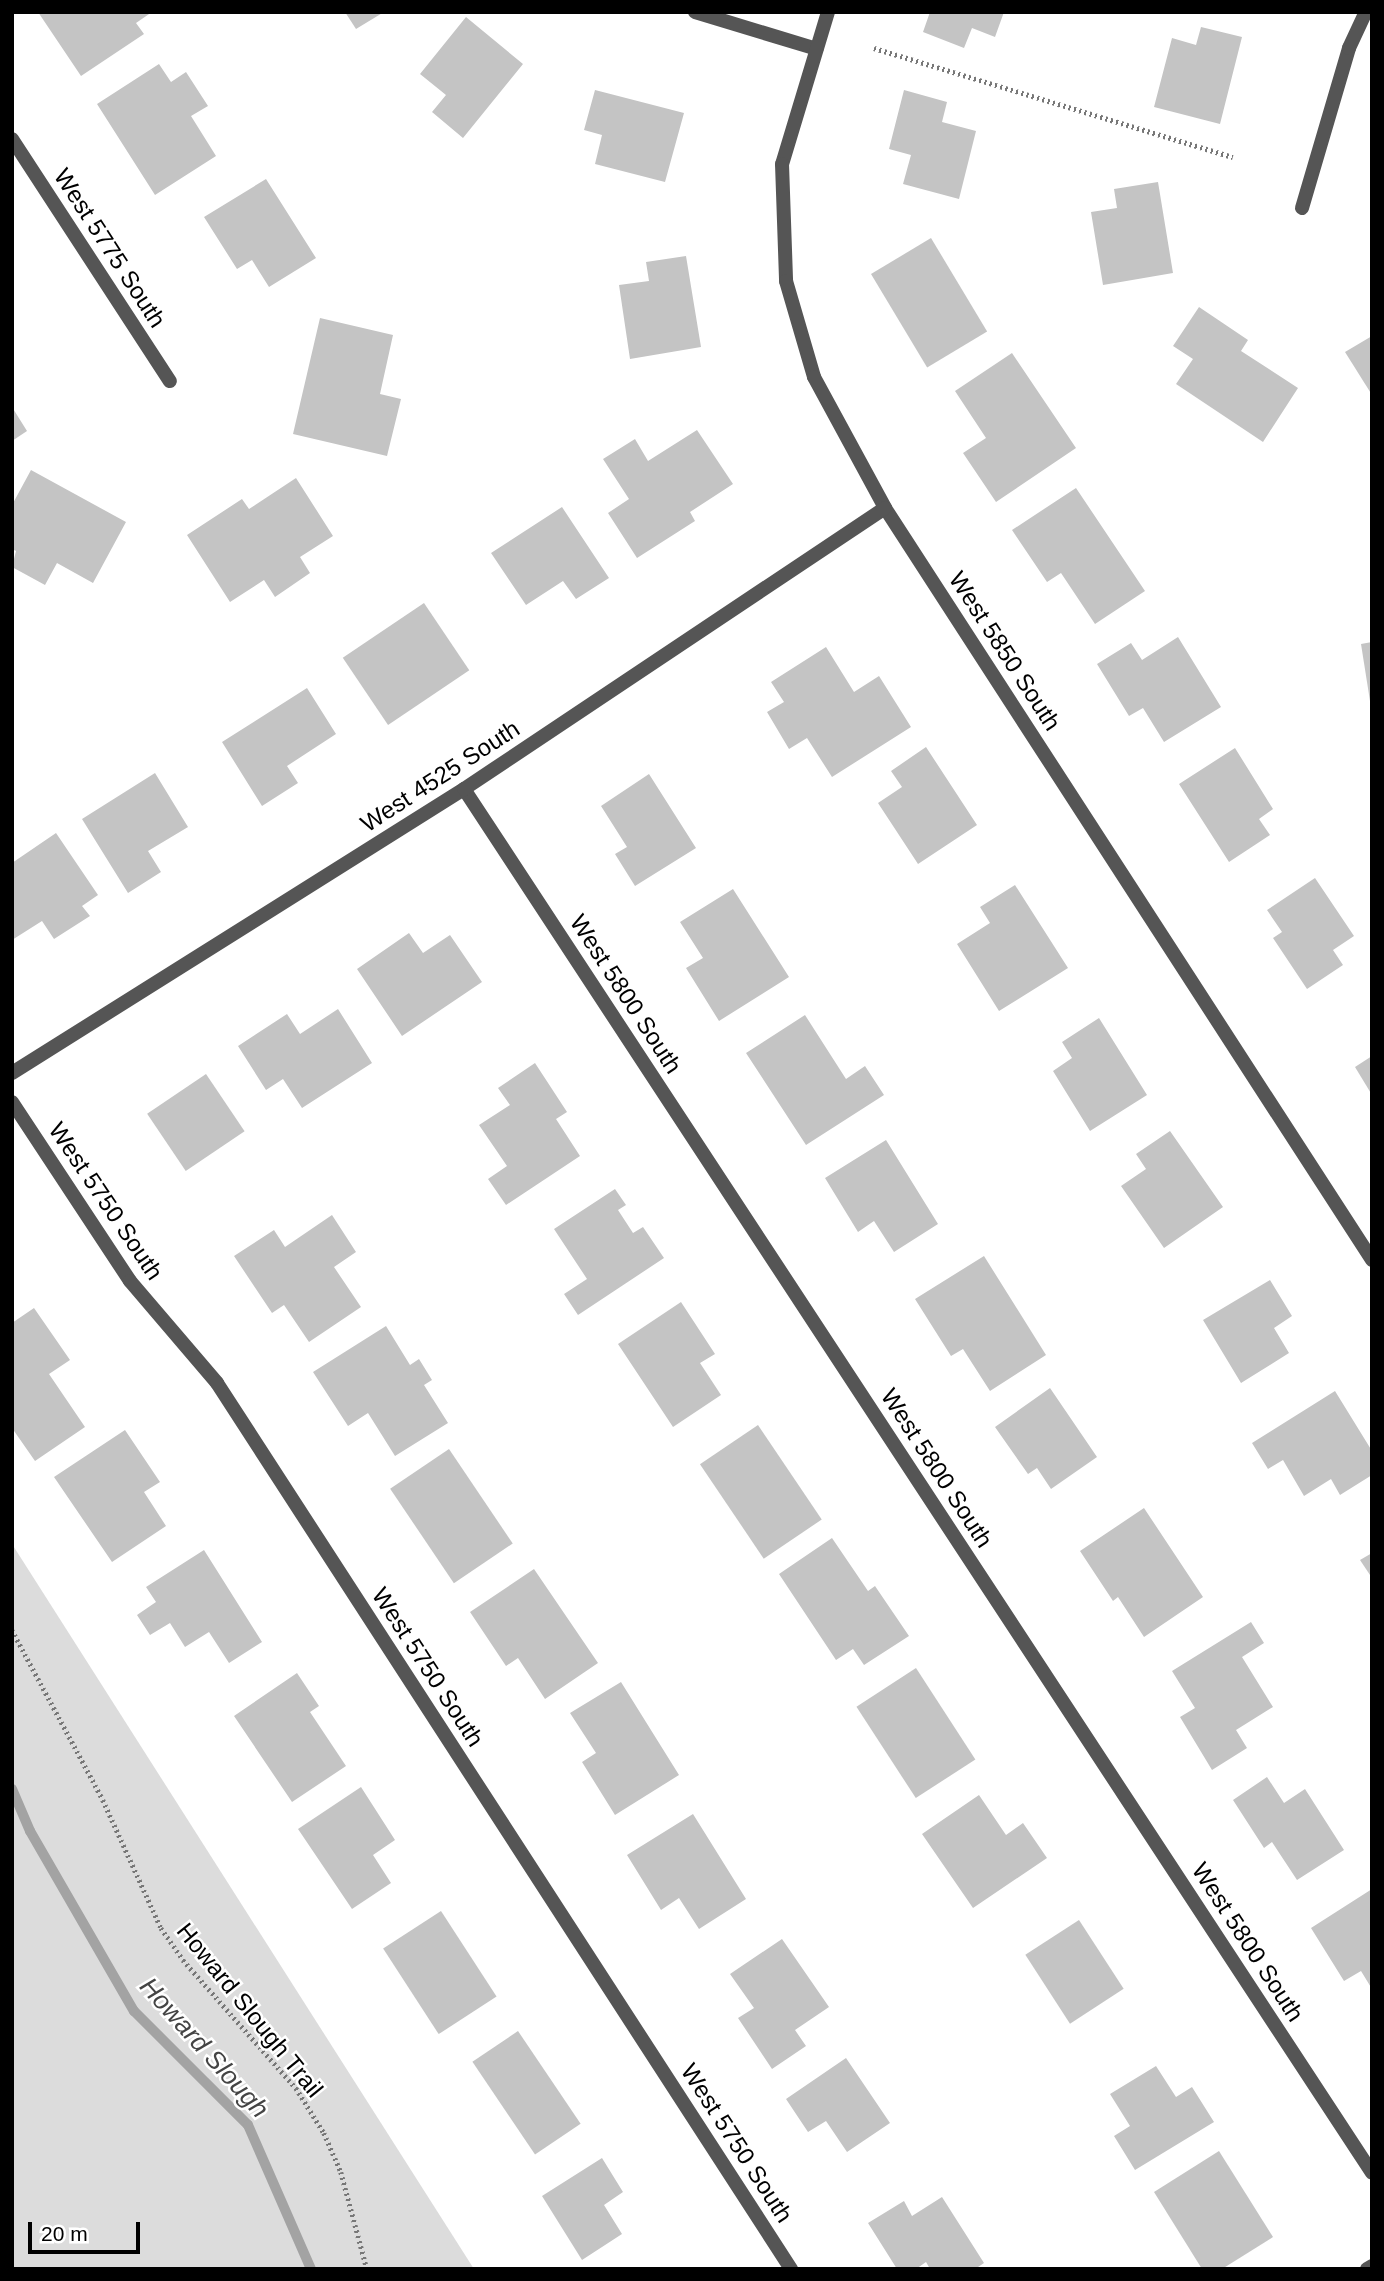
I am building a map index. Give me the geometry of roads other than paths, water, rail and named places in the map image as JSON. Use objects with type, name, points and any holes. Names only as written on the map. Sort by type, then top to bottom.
[{"type":"street","points":[[695,12],[817,49]]},
{"type":"street","name":"West 5850 South","points":[[828,12],[782,164],[786,281],[814,377],[885,508],[1372,1260]]},
{"type":"street","points":[[1302,208],[1349,48],[1366,12]]},
{"type":"street","name":"West 5775 South","points":[[12,139],[170,381]]},
{"type":"street","name":"West 4525 South","points":[[12,1073],[464,789],[885,508]]},
{"type":"street","name":"West 5800 South","points":[[464,789],[1372,2173]]},
{"type":"street","name":"West 5750 South","points":[[12,1102],[130,1281],[217,1382],[791,2269]]},
{"type":"street","points":[[1367,2269],[1372,2266]]},
{"type":"waterway","name":"Howard Slough","points":[[12,1789],[30,1831],[134,2011],[248,2125],[311,2269]]}]
